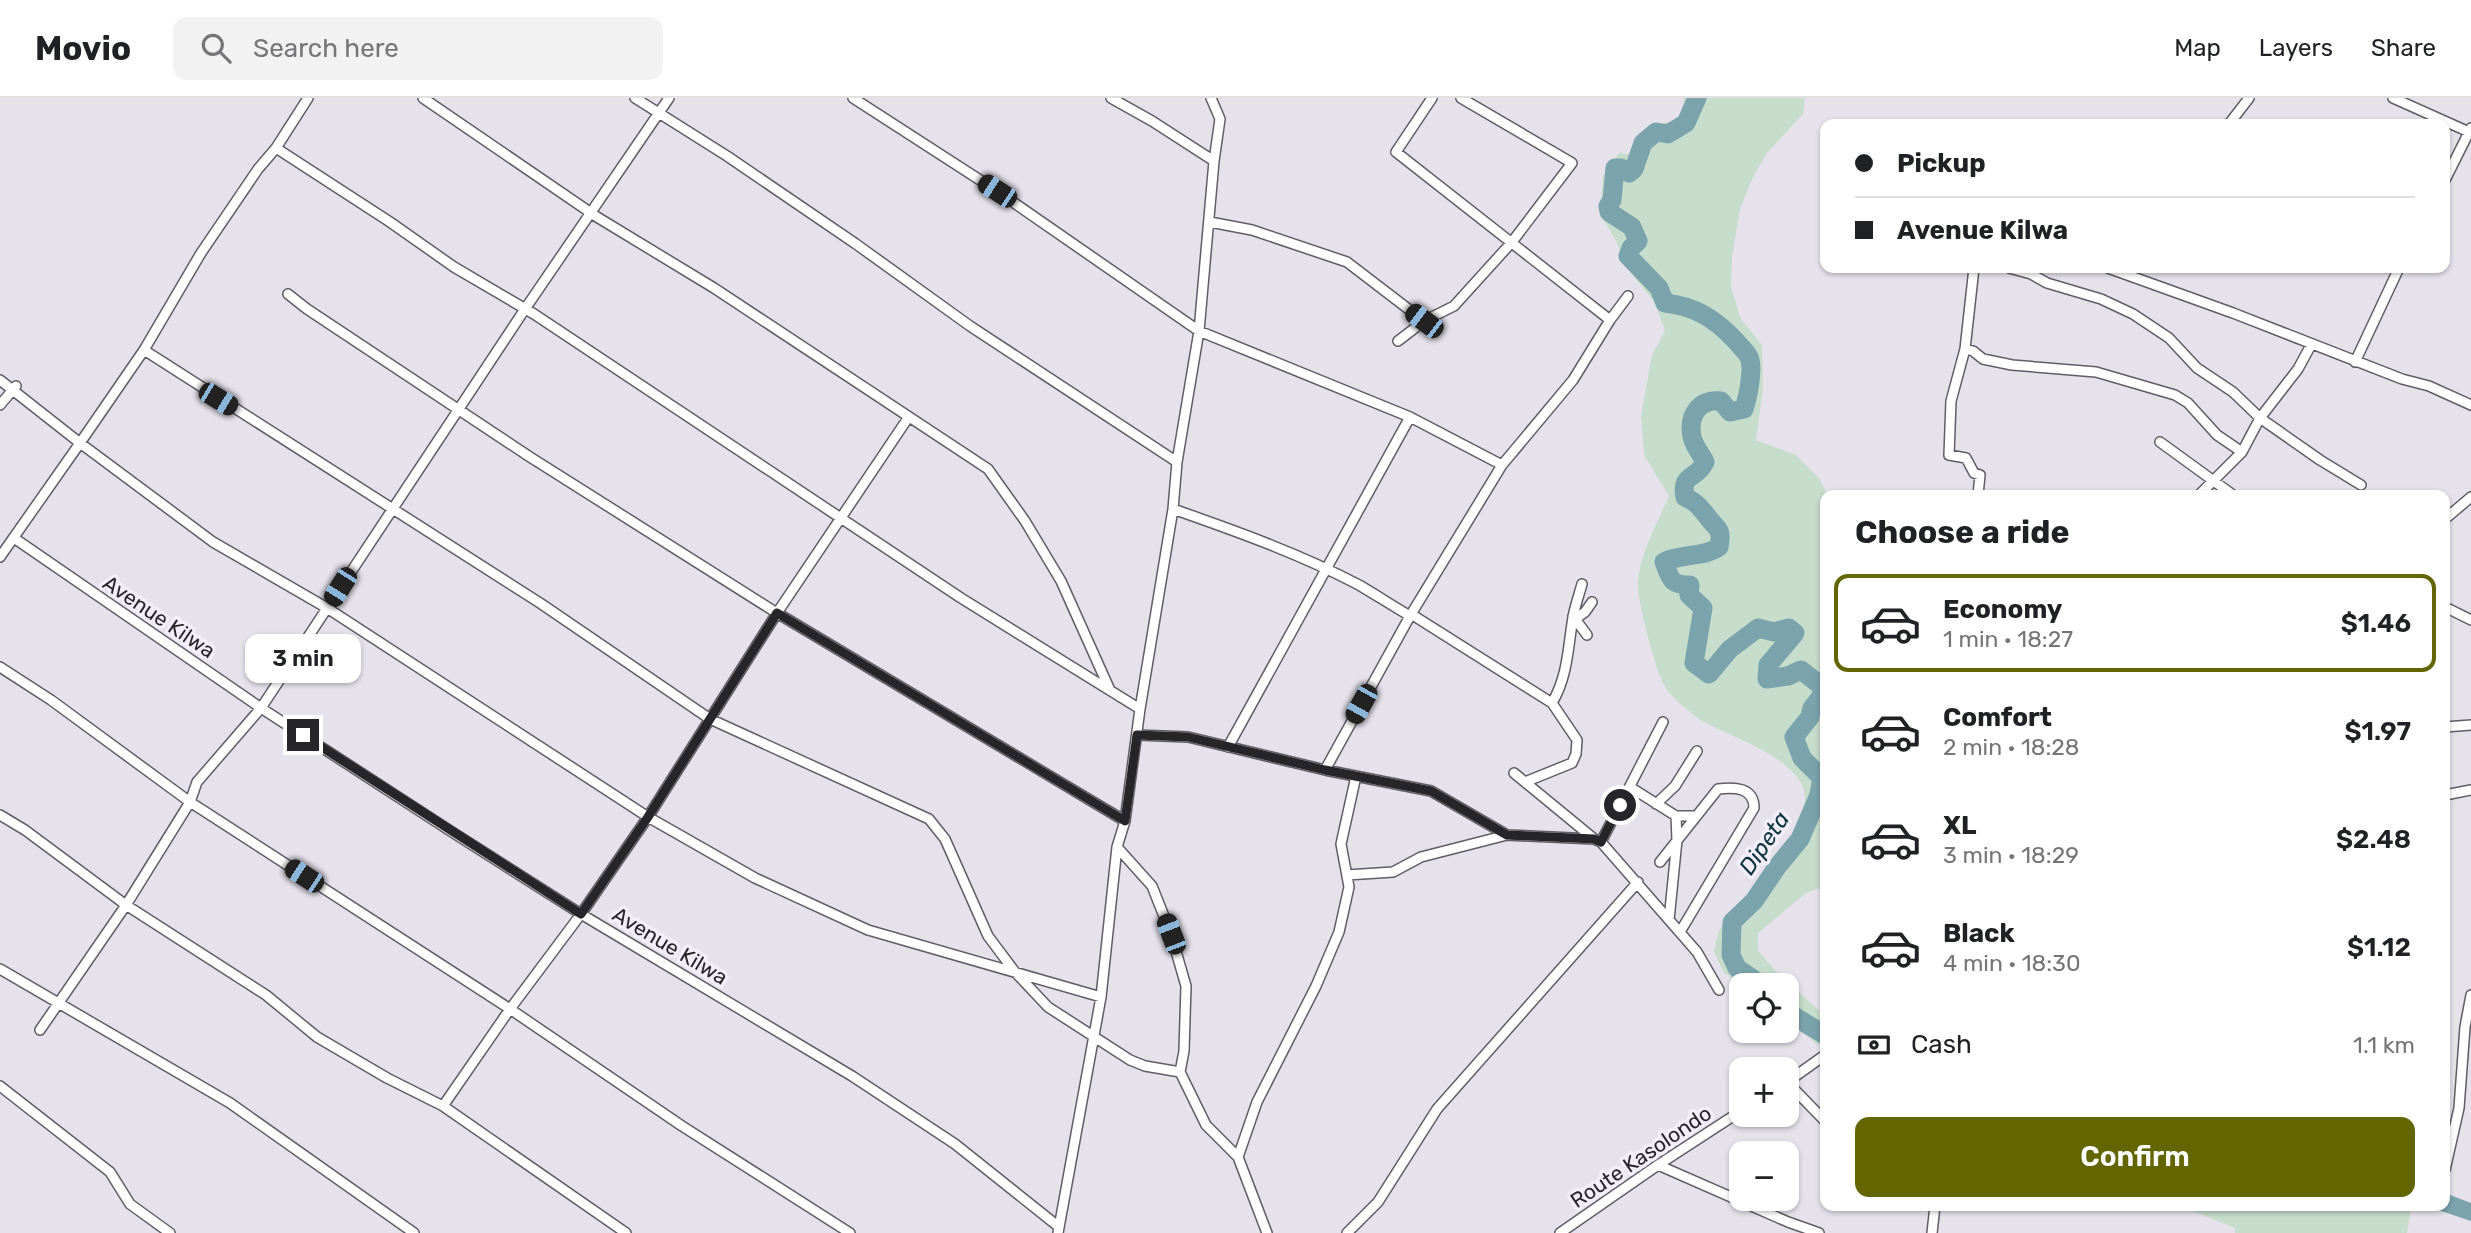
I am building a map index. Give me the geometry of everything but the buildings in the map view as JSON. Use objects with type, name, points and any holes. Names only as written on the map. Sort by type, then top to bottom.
[{"type":"street","points":[[0,557],[144,350],[201,253],[308,98]]},
{"type":"street","points":[[423,98],[591,211],[714,288],[988,469],[1025,521],[1060,581],[1109,690]]},
{"type":"street","points":[[635,98],[737,163],[970,326],[1177,463]]},
{"type":"street","points":[[40,1030],[126,905],[190,802],[197,782],[261,708],[525,309],[669,98]]},
{"type":"street","points":[[853,98],[997,191],[1199,331],[1410,417],[1502,466]]},
{"type":"street","points":[[1111,98],[1153,121],[1213,161]]},
{"type":"street","points":[[1059,1230],[1101,997],[1117,846],[1125,821],[1199,331],[1213,161],[1220,119],[1211,98]]},
{"type":"street","points":[[1432,98],[1396,152],[1610,320]]},
{"type":"street","points":[[1398,341],[1424,321],[1454,306],[1512,242],[1572,163],[1461,98]]},
{"type":"street","points":[[2233,119],[2249,98]]},
{"type":"street","points":[[2393,98],[2444,119]]},
{"type":"street","points":[[2450,122],[2470,130],[2450,170]]},
{"type":"street","points":[[276,148],[454,267],[525,309],[840,520],[1140,709]]},
{"type":"street","points":[[1210,222],[1252,230],[1347,262],[1424,321]]},
{"type":"street","points":[[1973,273],[1965,349],[1951,401],[1948,455],[1966,458],[1974,473],[1980,475],[1978,490]]},
{"type":"street","points":[[2027,273],[2047,283],[2101,299],[2133,314],[2169,338],[2197,368],[2233,392],[2260,418],[2361,485]]},
{"type":"street","points":[[2122,273],[2233,313],[2355,362],[2429,386],[2471,405]]},
{"type":"street","points":[[2355,362],[2397,273]]},
{"type":"street","points":[[288,294],[530,457],[777,613],[1125,821]]},
{"type":"street","points":[[1325,770],[1410,615],[1502,466],[1573,380],[1628,296]]},
{"type":"street","points":[[2204,490],[2242,452],[2260,418],[2298,369],[2311,345]]},
{"type":"street","points":[[1965,349],[1973,351],[1983,359],[2050,370],[2096,372],[2167,392],[2188,403],[2217,435],[2242,452]]},
{"type":"street","points":[[144,350],[540,603],[710,719],[929,819],[945,839],[988,936],[1015,972],[1048,1007],[1093,1037],[1145,1066],[1180,1072]]},
{"type":"street","points":[[0,380],[14,388],[80,443],[213,542],[327,608],[648,817],[755,878],[868,930],[1101,997]]},
{"type":"street","points":[[0,405],[14,388]]},
{"type":"street","points":[[1228,747],[1410,417]]},
{"type":"street","points":[[443,1106],[648,817],[777,613],[908,418]]},
{"type":"street","points":[[2160,442],[2225,490]]},
{"type":"street","points":[[2450,515],[2471,497]]},
{"type":"street","points":[[1173,509],[1241,533],[1358,585],[1552,704],[1577,740],[1576,754],[1572,763],[1525,782]]},
{"type":"street","name":"Avenue Kilwa","points":[[13,538],[261,708],[581,914],[852,1076],[955,1143],[1059,1230]]},
{"type":"street","points":[[1552,704],[1562,687],[1581,584]]},
{"type":"street","points":[[1574,617],[1585,612],[1591,602]]},
{"type":"street","points":[[2450,610],[2471,620]]},
{"type":"street","points":[[1574,617],[1587,635]]},
{"type":"street","points":[[0,667],[51,700],[190,802],[510,1009],[682,1126],[850,1233]]},
{"type":"street","points":[[1598,840],[1663,722]]},
{"type":"street","points":[[2450,727],[2471,725]]},
{"type":"street","points":[[1137,735],[1188,737],[1325,770],[1431,791],[1507,835]]},
{"type":"street","points":[[1656,804],[1675,786],[1696,751]]},
{"type":"street","points":[[1514,773],[1598,840],[1638,882],[1697,952],[1719,990]]},
{"type":"street","points":[[1238,1157],[1257,1102],[1316,986],[1339,932],[1349,887],[1341,844],[1356,776]]},
{"type":"street","points":[[1660,862],[1718,789],[1736,786],[1747,792],[1754,801],[1754,808],[1680,932]]},
{"type":"street","points":[[1629,787],[1676,816],[1696,816]]},
{"type":"street","points":[[2450,794],[2471,790]]},
{"type":"street","points":[[0,814],[126,905],[266,995],[317,1037],[387,1078],[443,1106],[625,1233]]},
{"type":"street","points":[[1669,920],[1677,840],[1676,816]]},
{"type":"street","points":[[1347,875],[1394,872],[1421,857],[1507,835],[1598,840]]},
{"type":"street","points":[[1117,846],[1152,886],[1175,947],[1186,986],[1184,1051],[1180,1072],[1206,1125],[1238,1157],[1267,1233]]},
{"type":"street","points":[[1347,1233],[1378,1202],[1437,1109],[1638,882]]},
{"type":"street","points":[[0,969],[230,1103],[414,1233]]},
{"type":"street","points":[[2450,1148],[2459,1108],[2465,1027],[2471,995]]},
{"type":"street","points":[[1799,1073],[1820,1059]]},
{"type":"street","points":[[0,1086],[110,1172],[130,1204],[170,1233]]},
{"type":"street","points":[[1799,1094],[1820,1116]]},
{"type":"street","name":"Route Kasolondo","points":[[1560,1233],[1729,1119]]},
{"type":"street","points":[[1658,1165],[1819,1233]]},
{"type":"street","points":[[1932,1233],[1934,1211]]},
{"type":"green space","points":[[1684,98],[1805,98],[1803,114],[1767,153],[1754,175],[1740,209],[1732,257],[1731,287],[1741,319],[1762,345],[1763,388],[1756,440],[1796,455],[1818,477],[1825,490],[1820,490],[1820,888],[1806,893],[1758,933],[1758,951],[1778,973],[1729,973],[1729,976],[1724,973],[1714,952],[1721,927],[1784,852],[1794,835],[1802,818],[1805,801],[1803,787],[1795,774],[1782,763],[1702,720],[1669,692],[1653,654],[1639,595],[1641,563],[1669,496],[1644,455],[1641,416],[1652,355],[1665,331],[1654,301],[1629,271],[1600,213],[1603,176],[1619,153],[1629,154],[1648,129],[1678,121],[1683,111]]},
{"type":"green space","points":[[1799,992],[1820,1011],[1818,1045],[1799,1030]]},
{"type":"green space","points":[[2192,1211],[2411,1211],[2407,1233],[2235,1233],[2235,1228]]},
{"type":"water","points":[[2450,1195],[2471,1203],[2471,1221],[2441,1211],[2450,1211]]},
{"type":"waterway","name":"Dipeta","points":[[1697,98],[1686,123],[1668,134],[1656,132],[1643,143],[1634,169],[1629,173],[1615,168],[1612,200],[1608,206],[1609,212],[1632,227],[1638,241],[1628,256],[1659,288],[1665,303],[1695,310],[1720,326],[1748,355],[1751,368],[1744,409],[1730,412],[1721,401],[1713,401],[1701,406],[1693,416],[1693,440],[1705,462],[1702,468],[1687,480],[1685,497],[1698,505],[1718,529],[1719,547],[1706,553],[1664,562],[1672,580],[1678,584],[1690,585],[1689,595],[1703,608],[1694,663],[1709,674],[1730,649],[1758,628],[1774,632],[1789,628],[1795,633],[1768,665],[1767,679],[1788,676],[1801,670],[1820,685]]},
{"type":"waterway","name":"Dipeta","points":[[1820,698],[1812,708],[1810,717],[1794,737],[1802,758],[1820,776]]},
{"type":"waterway","name":"Dipeta","points":[[1744,973],[1737,968],[1731,955],[1732,922],[1754,901],[1800,839],[1820,789]]},
{"type":"waterway","name":"Dipeta","points":[[1799,1019],[1820,1032]]},
{"type":"route","points":[[303,735],[581,914],[648,817],[777,613],[1125,821],[1137,735],[1188,737],[1325,770],[1431,791],[1507,835],[1556,836],[1601,842],[1620,805]]}]
